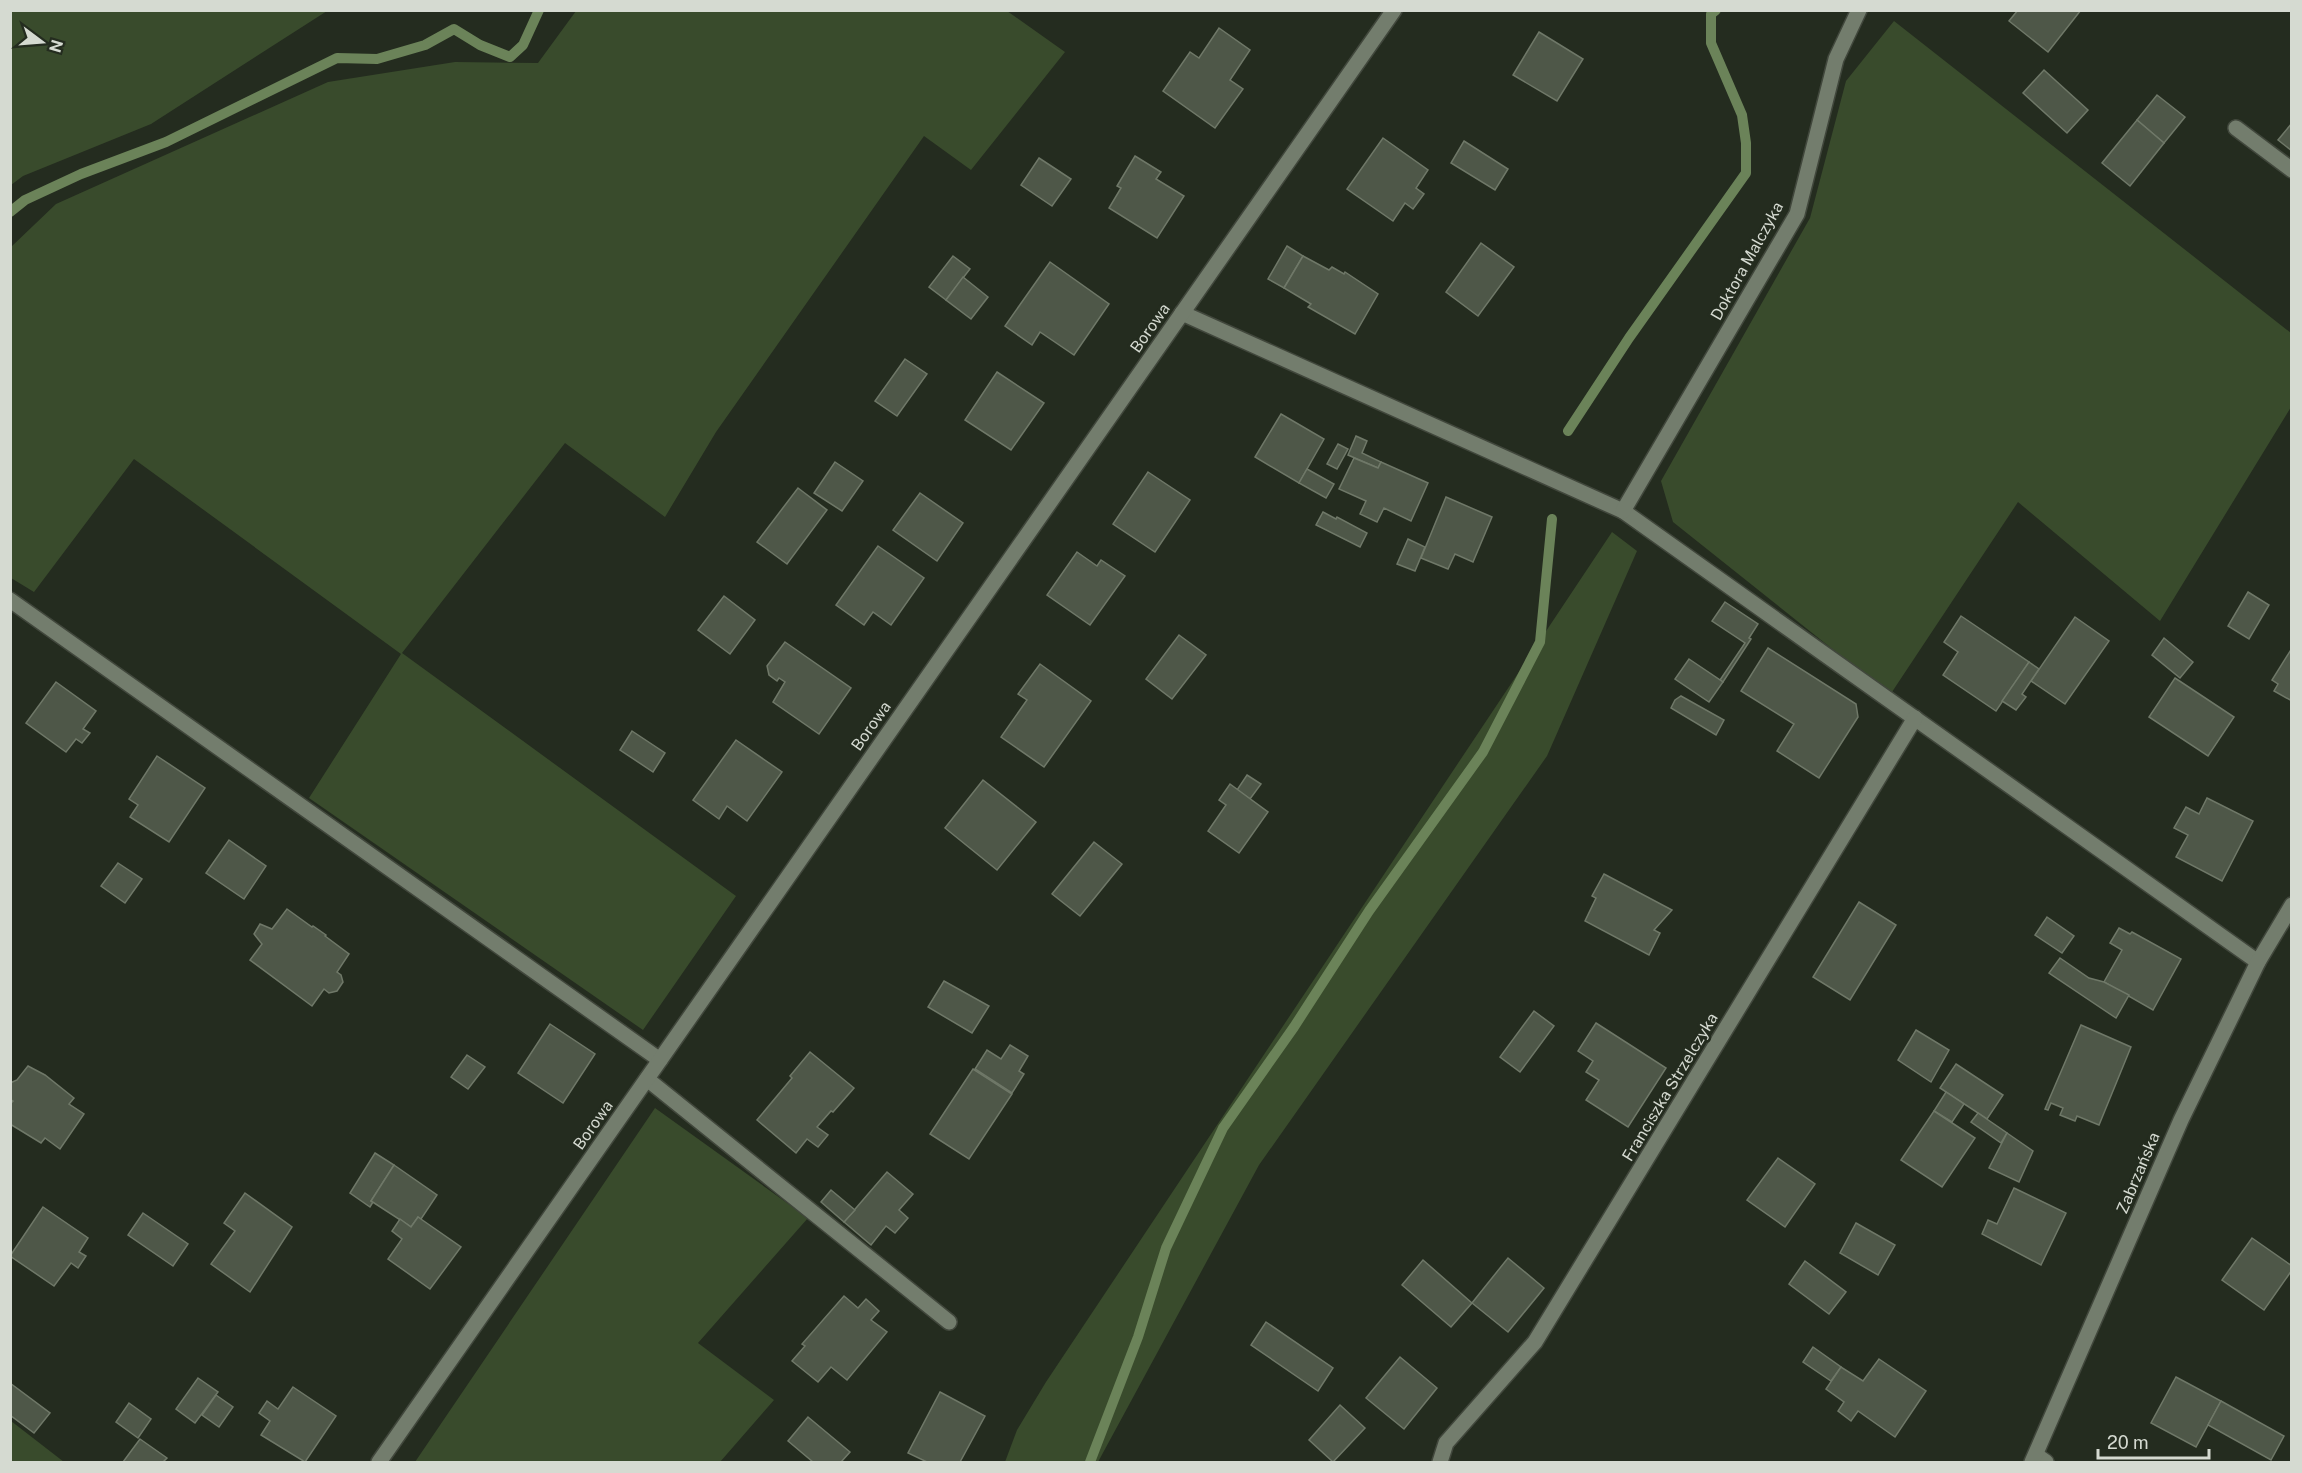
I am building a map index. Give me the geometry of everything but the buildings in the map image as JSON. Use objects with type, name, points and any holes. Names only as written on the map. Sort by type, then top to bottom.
[{"type":"street","name":"Borowa","points":[[379,1462],[1394,10]]},
{"type":"street","name":"Doktora Malczyka","points":[[1623,511],[1797,214],[1836,59],[1859,10]]},
{"type":"street","points":[[2236,128],[2292,170]]},
{"type":"street","points":[[1182,313],[1623,511],[2258,962]]},
{"type":"street","points":[[10,600],[660,1059]]},
{"type":"street","name":"Franciszka Strzelczyka","points":[[1440,1462],[1446,1443],[1535,1342],[1915,718]]},
{"type":"street","name":"Zabrzańska","points":[[2038,1460],[2181,1120],[2258,962],[2287,923],[2292,905]]},
{"type":"street","points":[[647,1079],[949,1322]]},
{"type":"green space","points":[[11,10],[327,11],[151,124],[23,176],[11,185]]},
{"type":"green space","points":[[576,11],[1007,11],[1065,52],[971,170],[924,136],[716,432],[665,517],[565,443],[402,653],[736,896],[643,1030],[309,798],[401,654],[134,459],[34,592],[11,578],[11,247],[56,204],[328,82],[455,62],[538,63]]},
{"type":"green space","points":[[1894,21],[2291,333],[2291,407],[2160,621],[2018,502],[1890,695],[1673,522],[1661,481],[1810,218],[1846,81]]},
{"type":"green space","points":[[1612,532],[1637,551],[1547,756],[1259,1165],[1098,1462],[1005,1462],[1017,1430],[1046,1382]]},
{"type":"green space","points":[[655,1108],[808,1218],[698,1343],[774,1400],[720,1462],[415,1462]]},
{"type":"green space","points":[[11,1421],[64,1462],[11,1462]]},
{"type":"waterway","points":[[10,212],[25,200],[81,174],[166,142],[337,58],[377,59],[425,45],[454,29],[480,45],[510,57],[523,45],[539,10]]},
{"type":"waterway","points":[[1568,431],[1629,338],[1746,173],[1746,143],[1742,115],[1711,43],[1711,14],[1716,10]]},
{"type":"waterway","points":[[1090,1462],[1138,1337],[1166,1248],[1223,1128],[1294,1027],[1369,911],[1483,752],[1540,642],[1552,519]]}]
